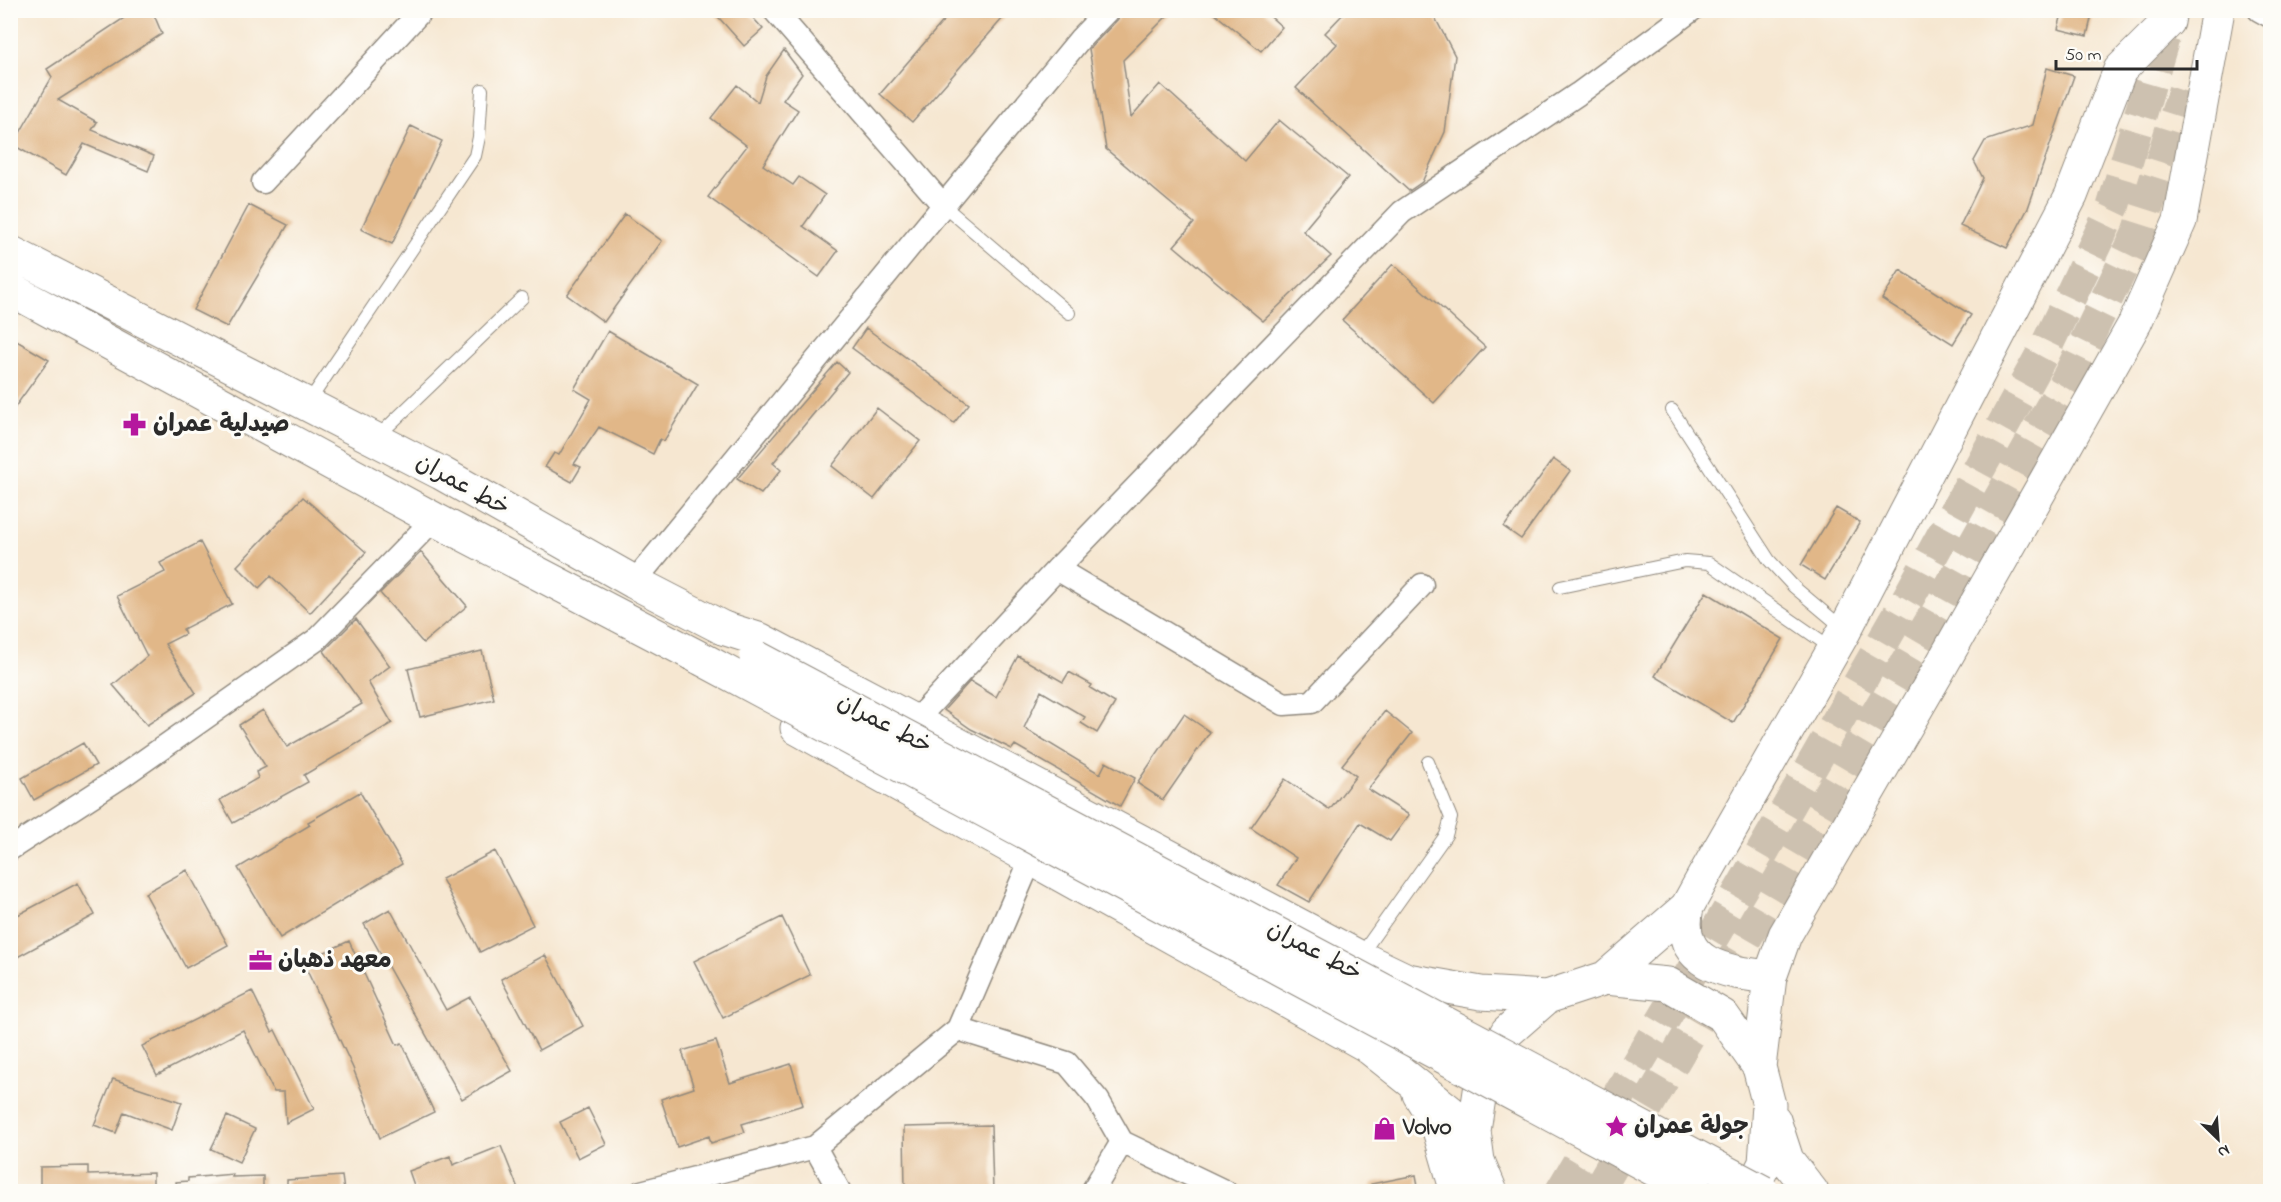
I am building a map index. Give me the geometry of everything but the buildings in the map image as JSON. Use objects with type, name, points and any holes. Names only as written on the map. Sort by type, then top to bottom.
[{"type":"main road","points":[[2184,91],[2216,10]]},
{"type":"main road","points":[[1759,1067],[1770,977],[1785,935],[1937,673],[2135,323],[2180,221],[2216,10]]},
{"type":"main road","points":[[1770,977],[1728,971],[1705,961],[1686,941],[1683,923],[1687,907],[1839,640],[2071,196],[2120,70],[2169,16]]},
{"type":"main road","name":"خط عمران","points":[[10,252],[441,473],[634,582],[723,628],[756,657],[1763,1191]]},
{"type":"main road","name":"خط عمران","points":[[10,290],[434,519],[702,659],[1696,1191]]},
{"type":"main road","points":[[723,628],[760,640],[1359,957],[1407,980],[1481,993],[1547,997],[1605,978],[1687,907]]},
{"type":"main road","points":[[702,659],[737,694],[1366,1045],[1474,1131]]},
{"type":"main road","points":[[1605,978],[1668,984],[1723,1016],[1759,1067],[1787,1160],[1812,1191]]},
{"type":"main road","points":[[1366,1045],[1398,1048],[1422,1033],[1421,1005],[1407,980]]},
{"type":"main road","points":[[1489,1191],[1478,1161],[1474,1131],[1482,1078],[1507,1032],[1547,997]]},
{"type":"main road","points":[[1410,1080],[1437,1123],[1457,1191]]},
{"type":"main road","points":[[1750,1191],[1765,1163],[1769,1105]]},
{"type":"street","points":[[263,182],[422,10]]},
{"type":"street","points":[[774,10],[944,205]]},
{"type":"street","points":[[634,582],[1080,39],[1108,10]]},
{"type":"street","points":[[914,722],[1057,568],[1402,212],[1578,94],[1692,10]]},
{"type":"street","points":[[2259,10],[2271,16]]},
{"type":"street","points":[[10,849],[121,777],[316,640],[434,519]]},
{"type":"street","points":[[1057,568],[1284,704],[1312,702],[1422,585]]},
{"type":"street","points":[[641,1191],[815,1147],[958,1029],[1031,859]]},
{"type":"street","points":[[958,1029],[1067,1063],[1098,1100],[1122,1142],[1226,1191]]},
{"type":"street","points":[[1092,1191],[1122,1142]]},
{"type":"street","points":[[815,1147],[840,1191]]},
{"type":"lane","points":[[307,404],[474,156],[479,137],[482,90]]},
{"type":"lane","points":[[944,205],[1069,313]]},
{"type":"lane","points":[[375,439],[522,298]]},
{"type":"lane","points":[[1672,410],[1769,560],[1839,640]]},
{"type":"lane","points":[[1560,586],[1685,561],[1709,563],[1839,640]]},
{"type":"lane","points":[[1359,957],[1446,835],[1450,818],[1428,762]]},
{"type":"tunnel","points":[[1561,1192],[1744,884],[1911,593],[2047,345],[2113,207],[2168,22]]},
{"type":"tunnel","points":[[1597,1192],[1934,616],[2071,372],[2139,232],[2184,91]]},
{"type":"place","name":"صيدلية عمران","points":[[135,425]]},
{"type":"place","name":"معهد ذهبان","points":[[260,961]]},
{"type":"place","name":"جولة عمران","points":[[1616,1127]]},
{"type":"place","name":"Volvo","points":[[1385,1128]]}]
